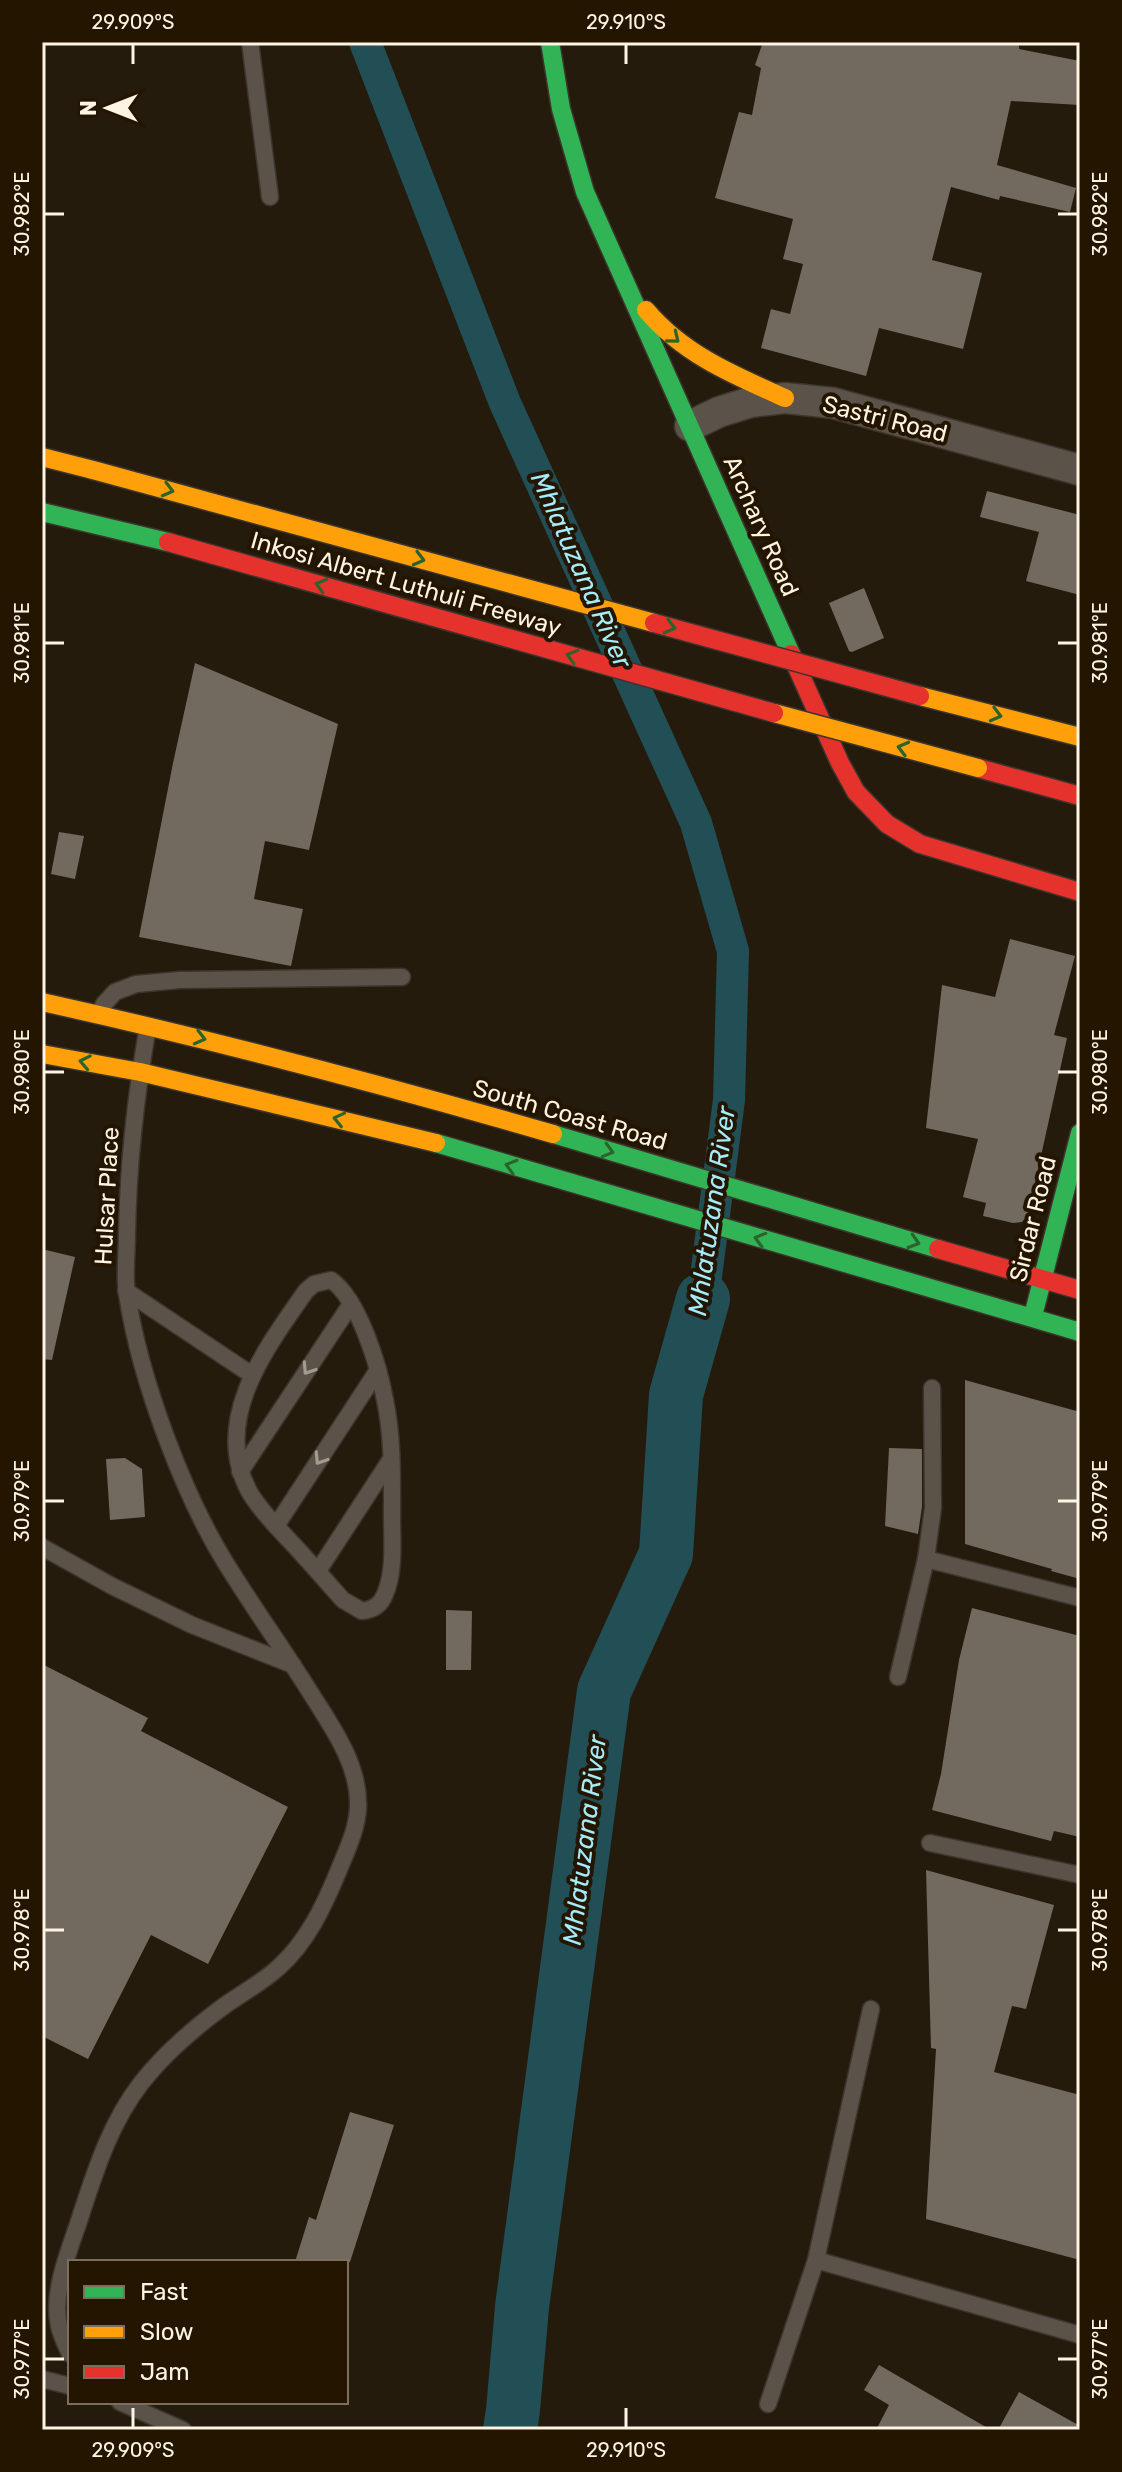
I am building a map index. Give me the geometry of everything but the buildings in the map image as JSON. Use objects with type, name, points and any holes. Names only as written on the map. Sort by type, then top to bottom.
[{"type":"main road","name":"Archary Road","points":[[550,42],[561,109],[585,192],[840,763],[856,792],[887,824],[920,844],[1080,892]]},
{"type":"main road","points":[[624,279],[652,318],[676,341],[706,360],[785,398]]},
{"type":"main road","name":"Inkosi Albert Luthuli Freeway","points":[[42,457],[1080,737]]},
{"type":"main road","name":"Inkosi Albert Luthuli Freeway","points":[[42,512],[168,542],[1080,796]]},
{"type":"main road","points":[[42,522],[81,522]]},
{"type":"main road","name":"South Coast Road","points":[[42,1002],[149,1024],[425,1097],[1080,1290]]},
{"type":"main road","points":[[42,1054],[140,1072],[414,1137],[1080,1332]]},
{"type":"main road","name":"Sirdar Road","points":[[1032,1318],[1080,1133]]},
{"type":"street","name":"Sastri Road","points":[[690,426],[719,412],[751,402],[785,398],[833,403],[1080,470]]},
{"type":"lane","points":[[250,42],[270,197]]},
{"type":"lane","points":[[99,1014],[115,992],[136,984],[180,980],[402,977]]},
{"type":"lane","name":"Hulsar Place","points":[[68,2349],[59,2328],[57,2300],[70,2246],[112,2127],[141,2083],[173,2048],[280,1967],[305,1937],[326,1901],[354,1830],[358,1807],[349,1758],[336,1733],[231,1572],[200,1517],[144,1369],[126,1291],[127,1197],[140,1072],[149,1024]]},
{"type":"lane","points":[[331,1280],[340,1286],[351,1304],[378,1370],[392,1457],[389,1578],[384,1597],[376,1607],[362,1611],[343,1600],[252,1496],[240,1472],[236,1443],[238,1415],[252,1375],[306,1291],[314,1284],[331,1280]]},
{"type":"lane","points":[[126,1291],[252,1375]]},
{"type":"lane","points":[[240,1472],[351,1304]]},
{"type":"lane","points":[[276,1526],[378,1370]]},
{"type":"lane","points":[[898,1677],[926,1559],[933,1508],[932,1388]]},
{"type":"lane","points":[[318,1571],[392,1457]]},
{"type":"lane","points":[[42,1547],[192,1625],[293,1665]]},
{"type":"lane","points":[[926,1559],[1080,1598]]},
{"type":"lane","points":[[930,1843],[1080,1875]]},
{"type":"lane","points":[[768,2404],[816,2260],[871,2009]]},
{"type":"lane","points":[[816,2260],[1080,2335]]},
{"type":"lane","points":[[42,2379],[68,2386]]},
{"type":"lane","points":[[124,2404],[183,2430]]},
{"type":"waterway","name":"Mhlatuzana River","points":[[365,42],[505,403],[696,823],[733,951],[729,1100],[703,1299]]},
{"type":"waterway","name":"Mhlatuzana River","points":[[510,2430],[522,2307],[604,1691],[666,1554],[676,1395],[703,1299]]},
{"type":"traffic: fast","points":[[550,42],[561,109],[585,192],[791,654]]},
{"type":"traffic: fast","points":[[42,512],[168,542]]},
{"type":"traffic: fast","points":[[1033,1316],[1080,1133]]},
{"type":"traffic: fast","points":[[553,1134],[938,1249]]},
{"type":"traffic: fast","points":[[436,1143],[1080,1332]]},
{"type":"traffic: slow","points":[[646,310],[676,339],[710,362],[785,398]]},
{"type":"traffic: slow","points":[[42,457],[93,470]]},
{"type":"traffic: slow","points":[[93,470],[654,623]]},
{"type":"traffic: slow","points":[[920,696],[1080,737]]},
{"type":"traffic: slow","points":[[774,713],[978,768]]},
{"type":"traffic: slow","points":[[42,1002],[299,1064],[553,1134]]},
{"type":"traffic: slow","points":[[42,1054],[140,1072],[436,1143]]},
{"type":"traffic: jam","points":[[168,542],[774,713]]},
{"type":"traffic: jam","points":[[654,623],[920,696]]},
{"type":"traffic: jam","points":[[791,654],[856,792],[887,824],[920,844],[1080,892]]},
{"type":"traffic: jam","points":[[978,768],[1080,796]]},
{"type":"traffic: jam","points":[[938,1249],[1080,1290]]}]
